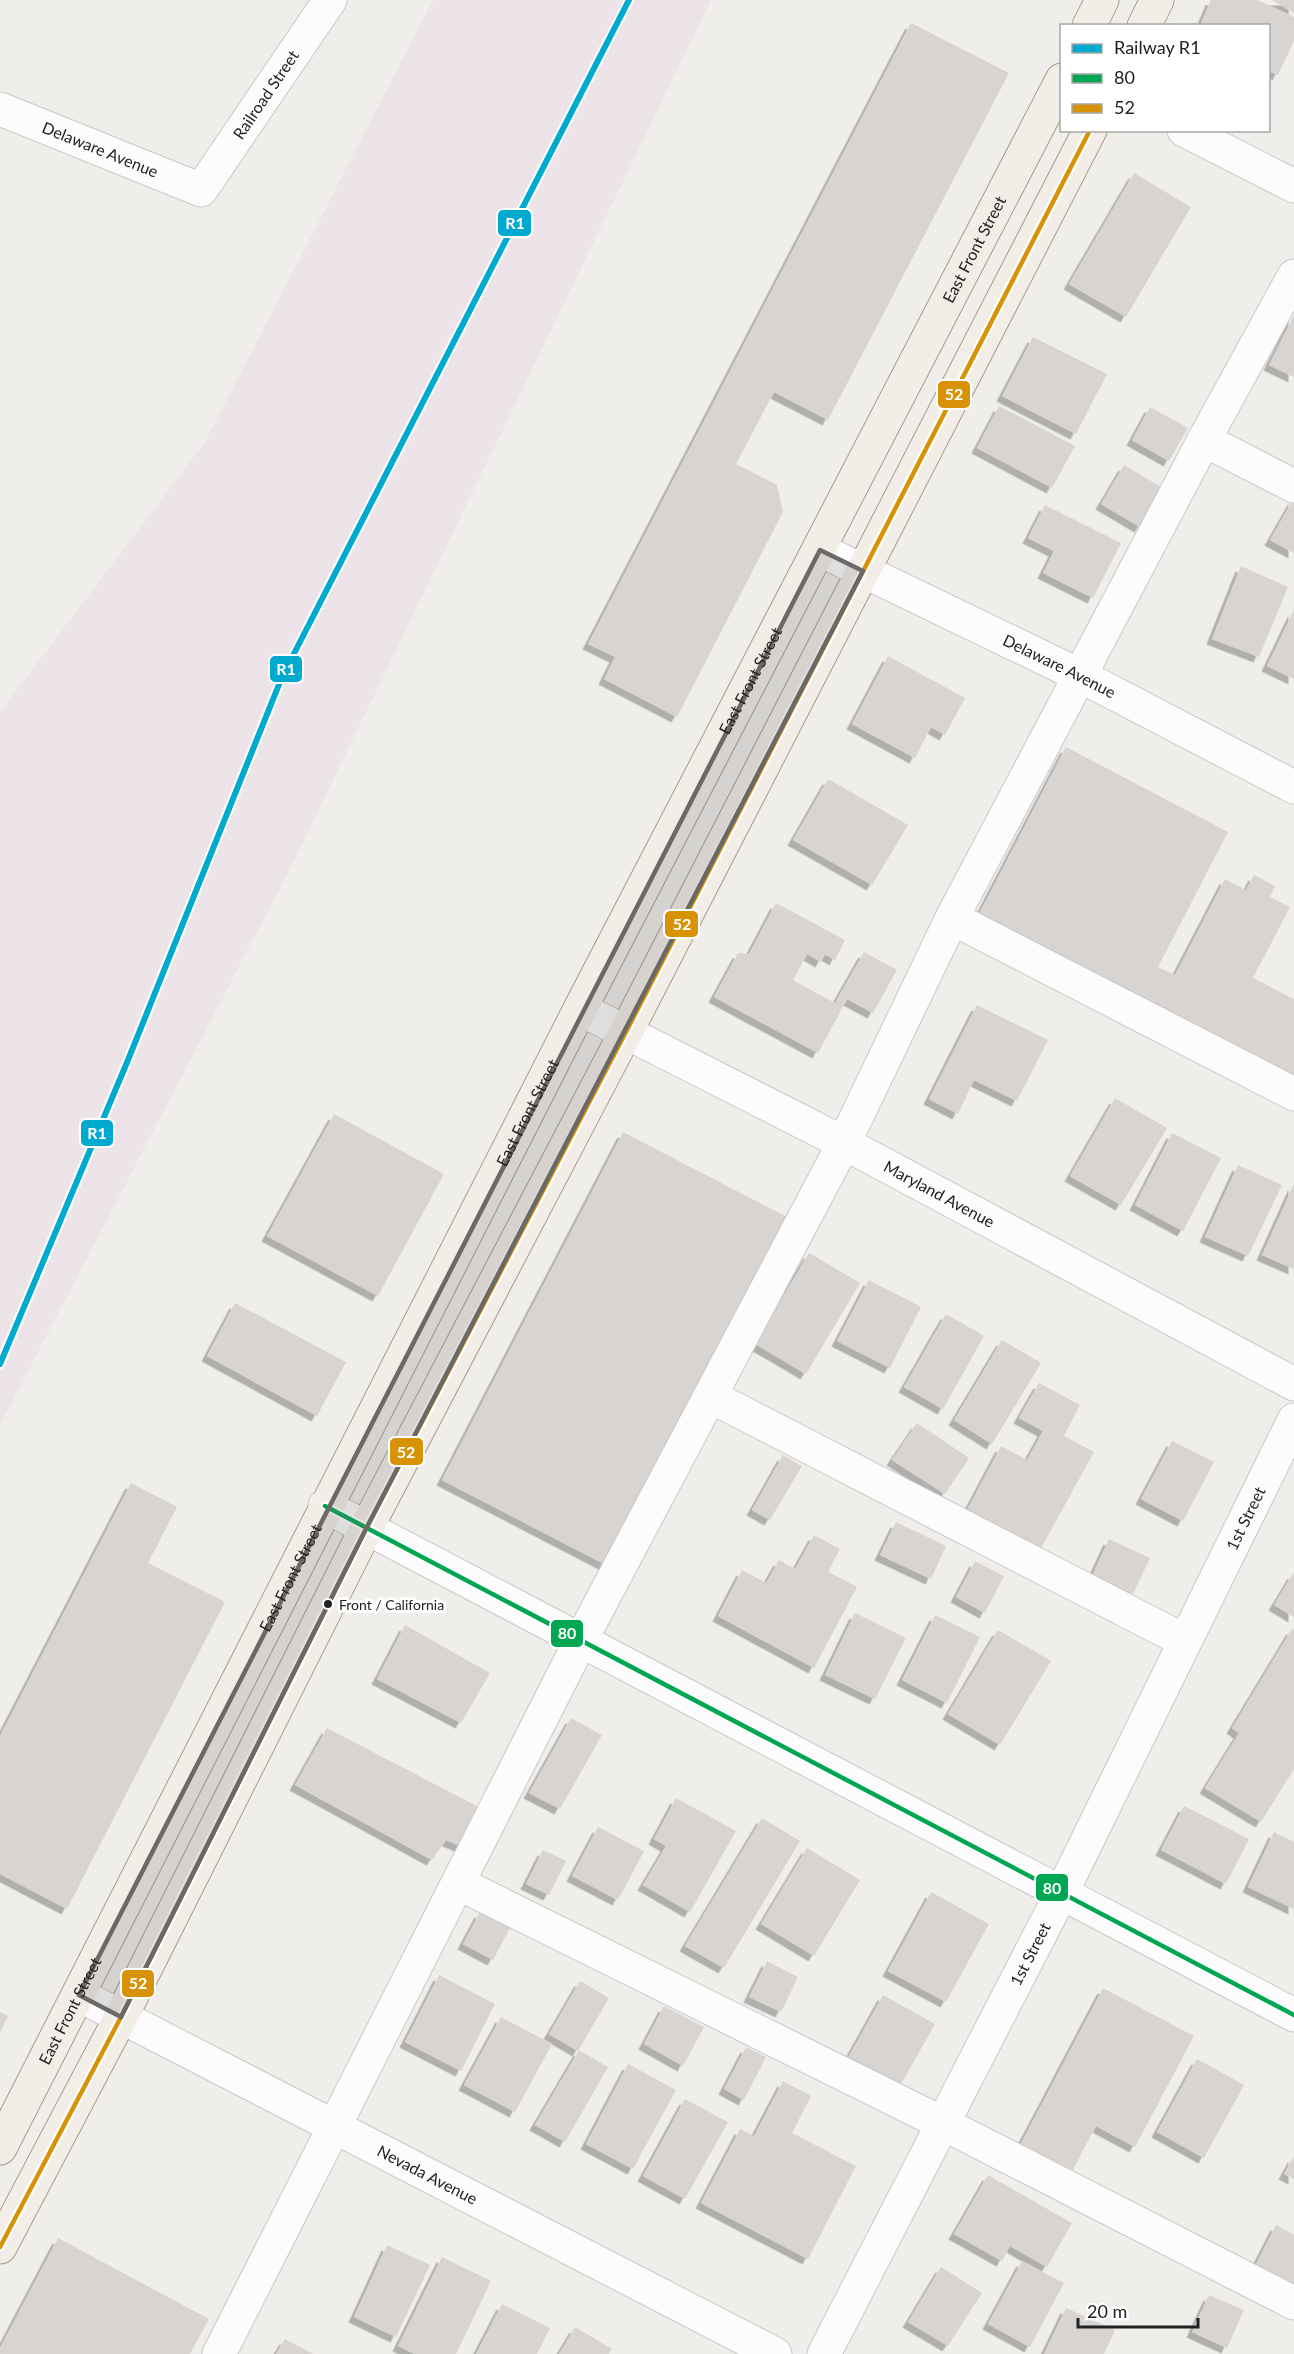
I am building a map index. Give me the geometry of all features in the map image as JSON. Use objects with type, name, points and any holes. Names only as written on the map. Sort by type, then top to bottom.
[{"type":"main road","points":[[1090,24],[1102,0]]},
{"type":"main road","points":[[1145,24],[1157,0]]},
{"type":"main road","name":"East Front Street","points":[[0,2148],[580,1009],[1060,84]]},
{"type":"main road","points":[[0,2247],[121,2017],[367,1527],[626,1032],[1089,132]]},
{"type":"street","name":"Railroad Street","points":[[201,190],[330,0]]},
{"type":"street","name":"Delaware Avenue","points":[[0,109],[201,190]]},
{"type":"street","points":[[1188,132],[1294,186]]},
{"type":"street","points":[[219,2354],[581,1640],[844,1143],[952,918],[1204,440],[1294,276]]},
{"type":"street","points":[[1204,440],[1294,486]]},
{"type":"street","name":"Delaware Avenue","points":[[820,550],[1079,675],[1294,787]]},
{"type":"street","points":[[952,918],[1294,1094]]},
{"type":"street","name":"Maryland Avenue","points":[[580,1009],[844,1143],[1294,1384]]},
{"type":"street","points":[[710,1396],[1185,1641]]},
{"type":"street","name":"1st Street","points":[[824,2354],[1060,1894],[1294,1420]]},
{"type":"street","points":[[326,1506],[1060,1894],[1292,2009]]},
{"type":"street","points":[[458,1882],[942,2123],[1294,2303]]},
{"type":"street","name":"Nevada Avenue","points":[[79,1995],[775,2354]]},
{"type":"highlighted area","points":[[820,550],[863,571],[367,1527],[121,2017],[79,1995]]},
{"type":"shaded area","points":[[433,0],[711,0],[291,867],[0,1425],[0,712],[205,442]]},
{"type":"building","points":[[1211,0],[1257,0],[1294,17],[1294,41],[1278,75],[1270,72],[1270,24],[1201,24]]},
{"type":"building","points":[[1272,0],[1294,0],[1294,13]]},
{"type":"building","points":[[911,23],[1009,73],[828,420],[774,392],[736,464],[777,485],[783,512],[677,717],[604,679],[615,657],[588,644]]},
{"type":"building","points":[[1134,173],[1191,207],[1126,317],[1069,284]]},
{"type":"building","points":[[1294,315],[1294,377],[1269,365]]},
{"type":"building","points":[[1033,337],[1107,374],[1076,434],[1002,396]]},
{"type":"building","points":[[999,406],[1075,446],[1052,488],[977,448]]},
{"type":"building","points":[[1150,407],[1188,428],[1169,461],[1132,440]]},
{"type":"building","points":[[1124,465],[1163,488],[1140,527],[1101,504]]},
{"type":"building","points":[[1294,498],[1294,553],[1270,540]]},
{"type":"building","points":[[1045,505],[1121,543],[1093,598],[1043,573],[1054,551],[1028,538]]},
{"type":"building","points":[[1241,566],[1288,587],[1259,657],[1212,639]]},
{"type":"building","points":[[1294,610],[1294,679],[1267,666]]},
{"type":"building","points":[[888,656],[965,698],[945,735],[931,727],[915,758],[852,724]]},
{"type":"building","points":[[1066,747],[1228,832],[1158,967],[1175,975],[1225,879],[1246,890],[1254,875],[1275,886],[1270,897],[1290,907],[1253,978],[1294,999],[1294,1078],[979,914]]},
{"type":"building","points":[[828,779],[908,825],[872,885],[793,840]]},
{"type":"building","points":[[776,903],[845,940],[835,960],[825,954],[821,962],[807,954],[793,980],[835,1003],[864,952],[897,970],[873,1013],[847,999],[818,1053],[714,997],[738,953],[749,954]]},
{"type":"building","points":[[977,1005],[1048,1040],[1017,1101],[974,1080],[958,1114],[929,1099]]},
{"type":"building","points":[[1115,1098],[1167,1128],[1121,1205],[1070,1176]]},
{"type":"building","points":[[334,1114],[444,1174],[378,1296],[267,1236]]},
{"type":"building","points":[[623,1132],[787,1217],[606,1565],[442,1480]]},
{"type":"building","points":[[1172,1133],[1221,1158],[1183,1231],[1135,1205]]},
{"type":"building","points":[[1238,1165],[1282,1185],[1248,1256],[1205,1237]]},
{"type":"building","points":[[1294,1184],[1294,1269],[1262,1255]]},
{"type":"building","points":[[809,1253],[860,1283],[806,1374],[755,1344]]},
{"type":"building","points":[[869,1280],[921,1307],[890,1368],[837,1341]]},
{"type":"building","points":[[235,1303],[346,1362],[317,1416],[207,1356]]},
{"type":"building","points":[[946,1314],[984,1336],[943,1409],[904,1387]]},
{"type":"building","points":[[1002,1340],[1041,1363],[992,1444],[954,1420]]},
{"type":"building","points":[[1039,1383],[1080,1405],[1064,1436],[1094,1452],[1039,1552],[966,1512],[1001,1446],[1027,1460],[1043,1431],[1019,1418]]},
{"type":"building","points":[[917,1423],[969,1458],[945,1494],[892,1460]]},
{"type":"building","points":[[1172,1441],[1214,1462],[1183,1521],[1141,1499]]},
{"type":"building","points":[[783,1455],[802,1466],[770,1520],[752,1510]]},
{"type":"building","points":[[131,1483],[177,1507],[148,1563],[225,1602],[67,1909],[0,1874],[0,1736]]},
{"type":"building","points":[[896,1522],[946,1546],[931,1579],[880,1555]]},
{"type":"building","points":[[814,1535],[840,1549],[828,1572],[857,1587],[814,1668],[718,1616],[742,1570],[766,1583],[779,1560],[795,1569]]},
{"type":"building","points":[[1109,1539],[1150,1558],[1133,1594],[1092,1576]]},
{"type":"building","points":[[975,1561],[1004,1576],[985,1613],[956,1597]]},
{"type":"building","points":[[1294,1572],[1294,1617],[1274,1605]]},
{"type":"building","points":[[855,1613],[906,1638],[875,1699],[825,1675]]},
{"type":"building","points":[[935,1615],[980,1637],[947,1703],[902,1680]]},
{"type":"building","points":[[405,1625],[490,1673],[461,1723],[377,1679]]},
{"type":"building","points":[[1292,1629],[1294,1630],[1294,1769],[1261,1822],[1205,1788],[1239,1733],[1232,1728]]},
{"type":"building","points":[[998,1630],[1051,1661],[1000,1745],[948,1714]]},
{"type":"building","points":[[571,1718],[602,1735],[560,1809],[529,1793]]},
{"type":"building","points":[[327,1728],[490,1813],[472,1851],[446,1840],[432,1860],[295,1785]]},
{"type":"building","points":[[676,1798],[736,1831],[690,1912],[643,1885],[666,1846],[654,1839]]},
{"type":"building","points":[[1184,1806],[1249,1839],[1226,1884],[1161,1850]]},
{"type":"building","points":[[762,1818],[800,1841],[724,1968],[685,1946]]},
{"type":"building","points":[[598,1827],[644,1851],[618,1900],[572,1876]]},
{"type":"building","points":[[1274,1832],[1294,1842],[1294,1909],[1248,1887]]},
{"type":"building","points":[[807,1848],[860,1880],[814,1956],[761,1924]]},
{"type":"building","points":[[543,1850],[566,1861],[549,1895],[526,1884]]},
{"type":"building","points":[[931,1892],[989,1924],[946,2002],[888,1971]]},
{"type":"building","points":[[480,1912],[510,1928],[493,1960],[463,1944]]},
{"type":"building","points":[[767,1961],[798,1977],[781,2012],[749,1997]]},
{"type":"building","points":[[439,1975],[495,2004],[461,2071],[405,2042]]},
{"type":"building","points":[[580,1981],[609,1998],[578,2051],[549,2034]]},
{"type":"building","points":[[1103,1988],[1194,2036],[1135,2147],[1096,2126],[1068,2179],[1017,2151]]},
{"type":"building","points":[[883,1995],[935,2024],[900,2086],[848,2058]]},
{"type":"building","points":[[664,2006],[704,2027],[683,2066],[644,2044]]},
{"type":"building","points":[[0,2012],[8,2016],[0,2033]]},
{"type":"building","points":[[501,2017],[552,2044],[515,2112],[464,2085]]},
{"type":"building","points":[[746,2047],[766,2057],[744,2100],[724,2089]]},
{"type":"building","points":[[579,2050],[608,2067],[565,2142],[535,2125]]},
{"type":"building","points":[[1197,2059],[1244,2085],[1204,2158],[1157,2132]]},
{"type":"building","points":[[628,2064],[676,2090],[633,2169],[586,2144]]},
{"type":"building","points":[[783,2081],[811,2096],[792,2133],[856,2166],[808,2259],[701,2203],[740,2129],[754,2136]]},
{"type":"building","points":[[685,2099],[728,2122],[685,2199],[643,2176]]},
{"type":"building","points":[[1294,2156],[1294,2179],[1284,2174]]},
{"type":"building","points":[[988,2175],[1072,2223],[1047,2267],[1010,2246],[1002,2261],[954,2234]]},
{"type":"building","points":[[1276,2225],[1294,2235],[1294,2286],[1255,2266]]},
{"type":"building","points":[[58,2238],[209,2319],[190,2354],[0,2354],[0,2348]]},
{"type":"building","points":[[387,2245],[430,2265],[396,2337],[354,2317]]},
{"type":"building","points":[[442,2257],[491,2281],[456,2354],[415,2354],[398,2346]]},
{"type":"building","points":[[1022,2261],[1064,2283],[1030,2347],[988,2324]]},
{"type":"building","points":[[941,2267],[982,2293],[948,2346],[908,2322]]},
{"type":"building","points":[[1209,2295],[1244,2310],[1227,2348],[1192,2332]]},
{"type":"building","points":[[502,2304],[550,2328],[537,2354],[476,2354]]},
{"type":"building","points":[[1066,2308],[1115,2330],[1104,2354],[1044,2354]]},
{"type":"building","points":[[575,2327],[612,2349],[609,2354],[559,2354]]},
{"type":"building","points":[[285,2339],[313,2354],[276,2354]]},
{"type":"rail line","name":"R1","points":[[0,1364],[128,1060],[282,677],[629,0]]},
{"type":"transit line","name":"52","points":[[0,2247],[121,2017],[367,1527],[626,1032],[1089,132]]},
{"type":"transit line","name":"80","points":[[325,1506],[1294,2015]]},
{"type":"place","name":"Front / California","points":[[328,1604]]}]
